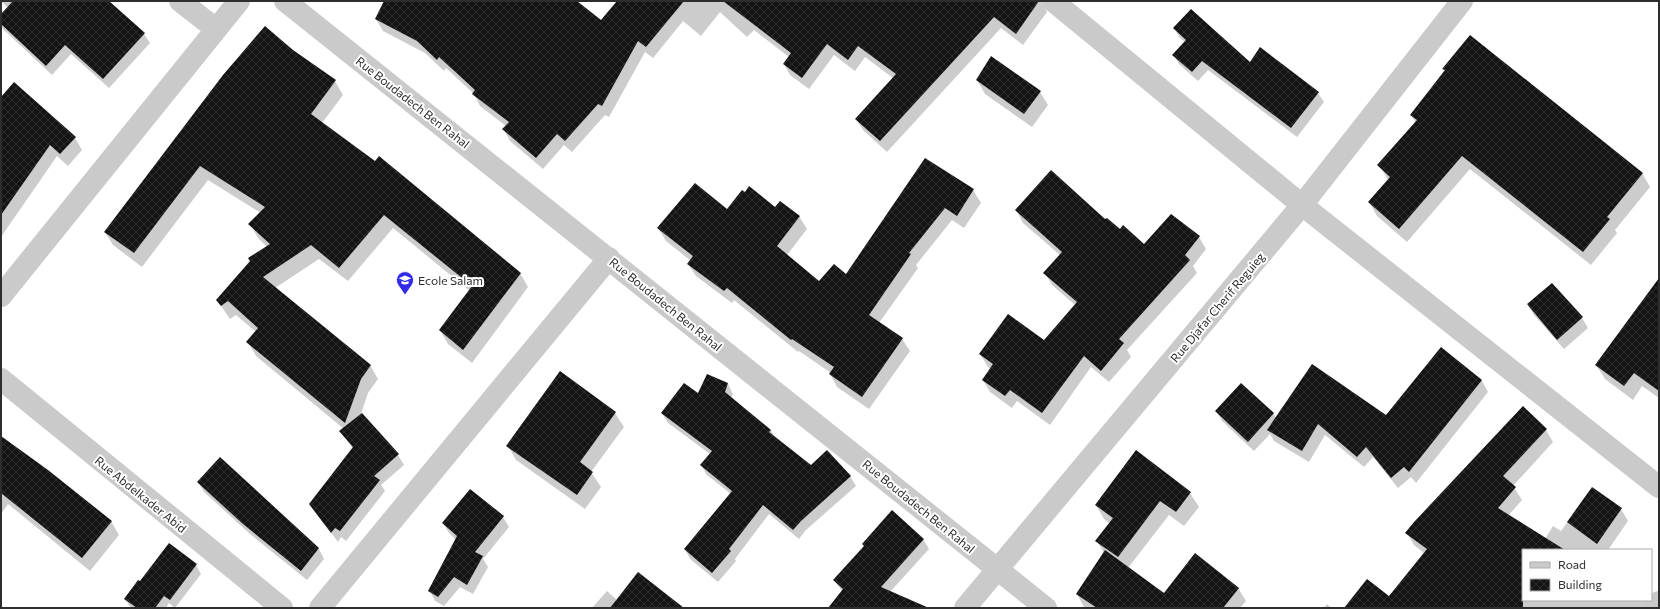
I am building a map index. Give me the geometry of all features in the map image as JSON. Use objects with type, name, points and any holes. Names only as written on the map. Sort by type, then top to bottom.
[{"type":"street","points":[[180,1],[216,30]]},
{"type":"street","points":[[1,296],[239,1]]},
{"type":"street","name":"Rue Boudadech Ben Rahal","points":[[286,1],[1046,608]]},
{"type":"street","points":[[1053,1],[1302,205],[1659,487]]},
{"type":"street","name":"Rue Djafar Cherif Reguieg","points":[[965,608],[1302,205],[1462,1]]},
{"type":"street","points":[[320,608],[609,258]]},
{"type":"street","name":"Rue Abdelkader Abid","points":[[1,379],[282,608]]},
{"type":"street","points":[[1654,608],[1659,602]]},
{"type":"building","points":[[13,1],[109,1],[145,33],[103,79],[65,45],[46,66],[1,24],[1,14]]},
{"type":"building","points":[[384,1],[577,1],[601,20],[617,1],[684,1],[646,47],[638,41],[602,106],[598,104],[565,141],[557,134],[536,158],[502,129],[509,122],[472,94],[475,90],[439,57],[437,60],[417,41],[375,19]]},
{"type":"building","points":[[723,1],[1039,1],[1016,34],[994,17],[880,141],[855,119],[896,74],[858,46],[848,60],[827,44],[802,78],[783,64],[791,53]]},
{"type":"building","points":[[1191,9],[1250,62],[1260,47],[1319,92],[1291,128],[1202,61],[1192,72],[1172,55],[1186,40],[1173,28]]},
{"type":"building","points":[[265,26],[293,50],[336,80],[311,114],[375,161],[379,156],[521,273],[463,350],[439,330],[472,286],[384,215],[339,268],[311,245],[263,277],[371,365],[361,379],[345,423],[246,342],[258,328],[228,301],[221,306],[216,300],[250,261],[248,258],[270,244],[248,224],[265,207],[200,166],[134,253],[104,232],[223,75]]},
{"type":"building","points":[[1470,35],[1643,173],[1607,217],[1610,219],[1583,252],[1462,156],[1399,229],[1368,202],[1390,177],[1377,165],[1417,120],[1410,115],[1445,70],[1442,69]]},
{"type":"building","points":[[991,56],[1041,91],[1024,114],[976,80]]},
{"type":"building","points":[[14,82],[76,137],[60,154],[50,145],[1,215],[1,97]]},
{"type":"building","points":[[925,158],[974,189],[957,216],[945,208],[909,253],[911,254],[869,315],[903,338],[862,397],[829,374],[834,367],[792,339],[791,340],[727,288],[724,291],[687,264],[693,256],[657,228],[695,183],[727,209],[742,190],[745,192],[749,186],[775,207],[780,201],[800,216],[777,246],[819,281],[834,264],[846,274]]},
{"type":"building","points":[[1051,170],[1105,219],[1107,218],[1120,229],[1123,225],[1144,244],[1171,214],[1200,236],[1185,255],[1190,260],[1119,339],[1124,343],[1101,371],[1084,356],[1042,413],[1010,390],[1005,396],[982,380],[993,364],[979,354],[1008,314],[1044,340],[1077,302],[1043,273],[1062,252],[1015,210]]},
{"type":"building","points":[[1659,278],[1659,391],[1634,373],[1624,386],[1595,365]]},
{"type":"building","points":[[1552,283],[1583,317],[1557,340],[1527,304]]},
{"type":"building","points":[[1441,347],[1482,380],[1409,472],[1404,467],[1391,478],[1366,447],[1357,457],[1318,424],[1302,451],[1267,430],[1312,364],[1386,415]]},
{"type":"building","points":[[560,371],[616,412],[580,462],[593,472],[577,495],[506,446]]},
{"type":"building","points":[[707,374],[728,383],[725,392],[771,430],[769,432],[811,465],[827,450],[851,476],[793,530],[763,505],[729,549],[731,551],[712,573],[684,549],[732,491],[700,465],[712,451],[661,413],[684,383],[698,393]]},
{"type":"building","points":[[1241,383],[1274,413],[1248,442],[1215,411]]},
{"type":"building","points":[[1523,406],[1547,429],[1503,476],[1516,487],[1498,508],[1563,549],[1522,549],[1523,608],[1344,608],[1367,579],[1389,596],[1427,549],[1405,533]]},
{"type":"building","points":[[362,413],[399,454],[374,476],[380,480],[340,531],[335,528],[331,533],[309,504],[353,447],[339,431]]},
{"type":"building","points":[[1,436],[48,470],[112,521],[82,558],[1,493]]},
{"type":"building","points":[[1136,450],[1191,492],[1176,512],[1160,501],[1118,557],[1095,541],[1113,518],[1095,505]]},
{"type":"building","points":[[220,457],[319,548],[301,571],[243,524],[197,482]]},
{"type":"building","points":[[1592,487],[1622,508],[1597,544],[1567,522]]},
{"type":"building","points":[[470,489],[504,516],[475,552],[483,556],[467,585],[454,577],[438,597],[428,591],[457,536],[442,523]]},
{"type":"building","points":[[892,510],[924,539],[881,587],[929,608],[828,608],[843,589],[833,580],[864,546],[862,544]]},
{"type":"building","points":[[169,543],[197,564],[170,600],[164,596],[155,608],[137,608],[124,599]]},
{"type":"building","points":[[1105,550],[1164,593],[1195,553],[1239,588],[1223,608],[1097,608],[1076,594]]},
{"type":"building","points":[[638,572],[684,608],[610,608]]},
{"type":"place","name":"Ecole Salam","points":[[405,295]]}]
